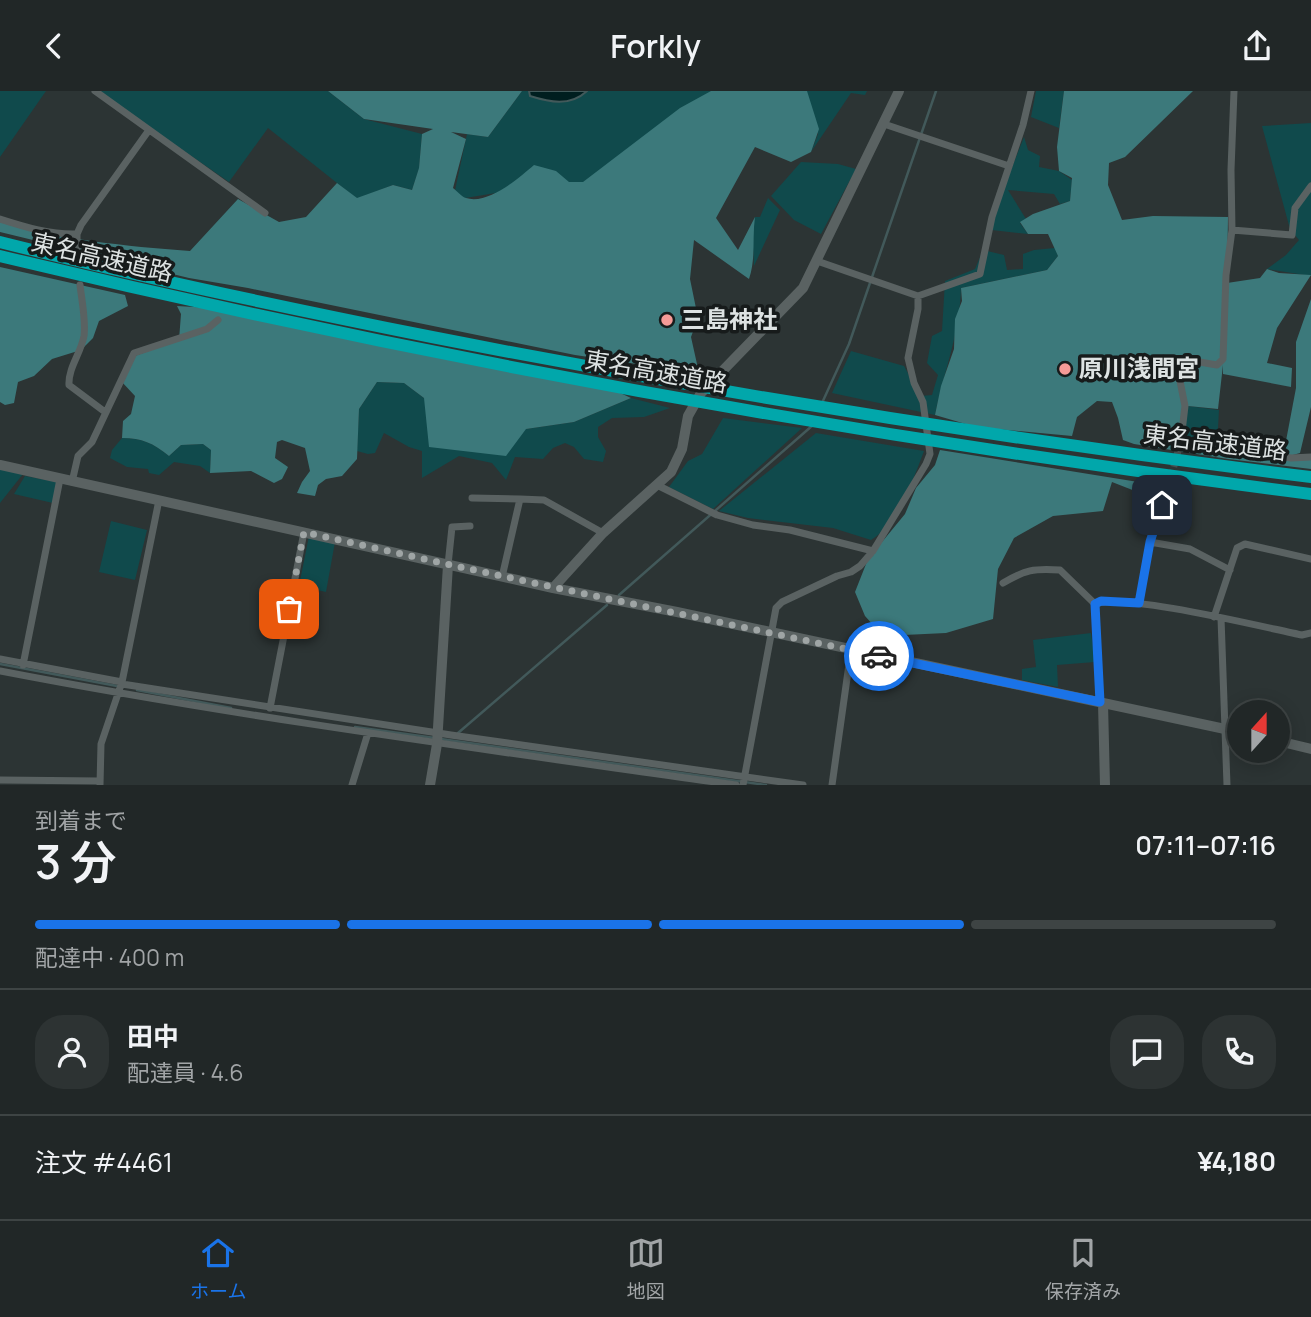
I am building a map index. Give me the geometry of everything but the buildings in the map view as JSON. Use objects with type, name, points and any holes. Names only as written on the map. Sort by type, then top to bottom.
[{"type":"highway","name":"東名高速道路","points":[[0,242],[260,302],[648,385],[1311,477]]},
{"type":"highway","name":"東名高速道路","points":[[0,256],[256,315],[648,385],[955,445],[1311,494]]},
{"type":"street","points":[[94,91],[265,213]]},
{"type":"street","points":[[553,588],[603,533],[671,472],[679,459],[688,416],[701,393],[803,288],[899,91]]},
{"type":"street","points":[[817,261],[918,296],[980,274],[992,217],[1031,91]]},
{"type":"street","points":[[1234,91],[1232,230],[1226,275],[1223,359],[1217,365],[1188,360],[1180,364],[1179,376],[1185,406],[1181,440],[1291,458],[1311,457]]},
{"type":"street","points":[[884,124],[1009,166]]},
{"type":"street","points":[[77,251],[77,234],[81,225],[149,130]]},
{"type":"street","points":[[1232,230],[1293,235],[1295,208],[1311,186]]},
{"type":"street","points":[[0,219],[63,235],[77,234]]},
{"type":"street","points":[[80,285],[84,337],[71,371],[69,385],[105,412]]},
{"type":"street","points":[[742,782],[776,608],[782,602],[836,576],[851,572],[873,551],[882,533],[899,511],[930,454],[923,402],[914,383],[908,358],[918,296]]},
{"type":"street","points":[[72,482],[78,457],[92,442],[134,353],[207,329],[218,320]]},
{"type":"street","points":[[0,465],[553,588],[1226,729]]},
{"type":"street","points":[[23,665],[60,479]]},
{"type":"street","points":[[657,485],[713,513],[753,525],[790,530],[873,551]]},
{"type":"street","points":[[1139,603],[1150,542],[1168,486]]},
{"type":"street","points":[[472,498],[544,500],[603,533]]},
{"type":"street","points":[[502,577],[520,499]]},
{"type":"street","points":[[0,780],[100,783],[101,744],[122,683],[159,501]]},
{"type":"street","points":[[430,785],[438,738],[452,527],[470,526]]},
{"type":"street","points":[[270,708],[304,532]]},
{"type":"street","points":[[1150,542],[1190,549],[1230,570]]},
{"type":"street","points":[[1227,785],[1226,729],[1217,617],[1237,548],[1245,544],[1311,559]]},
{"type":"street","points":[[1003,583],[1022,571],[1039,568],[1060,570],[1095,604],[1105,785]]},
{"type":"street","points":[[1095,604],[1101,601],[1139,603],[1302,635],[1311,633]]},
{"type":"street","points":[[832,785],[851,650]]},
{"type":"street","points":[[0,659],[438,738],[742,782],[803,785]]},
{"type":"street","points":[[0,671],[119,694],[368,733],[438,738],[460,736],[742,782]]},
{"type":"street","points":[[352,785],[368,733]]},
{"type":"street","points":[[1290,744],[1311,749]]},
{"type":"shaded area","points":[[0,91],[46,91],[0,157]]},
{"type":"shaded area","points":[[97,91],[328,91],[364,119],[422,134],[419,169],[412,190],[393,185],[357,199],[268,128],[229,182]]},
{"type":"shaded area","points":[[328,91],[522,91],[488,137],[451,132],[466,139],[453,188],[464,197],[475,199],[503,189],[534,165],[556,171],[569,182],[583,182],[680,108],[711,91],[807,91],[819,129],[811,152],[791,162],[755,147],[716,218],[738,250],[755,217],[749,279],[694,240],[690,279],[698,318],[691,337],[699,373],[575,355],[189,278],[0,232],[0,222],[94,241],[190,251],[238,199],[279,222],[306,217],[337,183],[357,198],[393,185],[412,190],[419,168],[422,134],[433,129],[364,119]]},
{"type":"shaded area","points":[[522,91],[747,91],[546,211],[508,191],[453,200],[467,134],[488,137]]},
{"type":"shaded area","points":[[529,91],[587,91],[574,99],[559,102],[530,96]]},
{"type":"shaded area","points":[[806,91],[867,91],[865,95],[851,93],[811,152],[818,134]]},
{"type":"shaded area","points":[[1036,91],[1064,91],[1059,128],[1031,117]]},
{"type":"shaded area","points":[[1064,91],[1193,91],[1125,157],[1109,163],[1108,185],[1122,220],[1153,216],[1228,217],[1227,283],[1260,278],[1267,269],[1279,273],[1311,275],[1277,328],[1267,363],[1292,368],[1291,387],[1223,374],[1223,365],[1218,409],[1188,406],[1181,440],[1311,460],[1311,469],[1134,444],[1123,440],[1112,402],[1097,401],[1077,417],[1072,436],[976,427],[935,415],[941,386],[954,349],[955,319],[962,301],[961,288],[1047,270],[1058,256],[1048,234],[1028,234],[1020,222],[1033,214],[1070,201],[1072,178],[1059,171],[1057,147]]},
{"type":"shaded area","points":[[1311,123],[1311,276],[1267,269],[1286,255],[1299,240],[1290,229],[1262,126]]},
{"type":"shaded area","points":[[1024,137],[1028,150],[1040,156],[1039,167],[1059,171],[1072,180],[1070,201],[1060,204],[1054,194],[1008,190],[1026,219],[1020,223],[1028,234],[992,230],[992,217]]},
{"type":"shaded area","points":[[801,162],[838,164],[856,169],[821,234],[794,220],[771,196]]},
{"type":"shaded area","points":[[768,198],[780,210],[754,266],[752,230],[755,217],[760,217]]},
{"type":"shaded area","points":[[1055,248],[1058,256],[1047,270],[961,288],[955,336],[935,415],[832,393],[851,351],[904,366],[921,396],[932,395],[938,375],[927,363],[932,336],[942,331],[945,281],[975,269],[983,250],[1004,255],[1007,270],[1023,269],[1023,254]]},
{"type":"shaded area","points":[[0,267],[125,295],[128,306],[99,321],[93,338],[81,350],[52,359],[34,376],[18,382],[14,403],[5,405],[0,402]]},
{"type":"shaded area","points":[[1311,299],[1311,407],[1300,453],[1286,457],[1285,446],[1296,388],[1296,342]]},
{"type":"shaded area","points":[[177,306],[211,308],[618,392],[631,398],[574,422],[526,429],[506,456],[429,447],[424,398],[404,383],[377,382],[359,409],[357,459],[342,476],[326,479],[318,485],[315,496],[297,493],[310,471],[305,448],[282,440],[277,442],[275,458],[288,467],[282,479],[274,483],[251,471],[210,473],[211,450],[203,444],[181,445],[169,456],[147,442],[122,438],[123,421],[131,414],[135,396],[121,381],[132,357],[179,340],[181,314]]},
{"type":"shaded area","points":[[377,382],[404,383],[424,398],[526,429],[574,422],[631,398],[670,408],[644,417],[612,418],[598,427],[598,437],[606,451],[603,462],[584,459],[574,447],[565,443],[553,448],[543,459],[515,457],[506,480],[492,463],[459,456],[422,478],[422,451],[384,433],[375,453],[357,451],[359,409]]},
{"type":"shaded area","points":[[1188,406],[1219,410],[1217,445],[1180,438]]},
{"type":"shaded area","points":[[723,418],[802,428],[713,509],[669,487],[688,461],[702,454]]},
{"type":"shaded area","points":[[816,433],[924,451],[897,512],[881,533],[871,540],[833,528],[748,518],[719,511]]},
{"type":"shaded area","points":[[122,438],[147,442],[169,456],[181,445],[203,444],[211,450],[210,473],[200,466],[174,462],[159,475],[149,473],[148,469],[127,467],[110,458],[112,450]]},
{"type":"shaded area","points":[[940,450],[1163,486],[1135,491],[1112,482],[1103,511],[1053,516],[1014,538],[998,569],[993,619],[946,633],[883,636],[865,616],[855,592],[868,559],[905,514],[916,488],[935,465]]},
{"type":"shaded area","points":[[0,467],[23,474],[0,503]]},
{"type":"shaded area","points":[[25,476],[57,482],[53,503],[14,494]]},
{"type":"shaded area","points":[[111,521],[147,530],[135,580],[99,572]]},
{"type":"shaded area","points":[[309,536],[335,542],[326,592],[299,586]]},
{"type":"shaded area","points":[[1091,633],[1095,662],[1057,665],[1058,687],[1022,680],[1022,669],[1036,667],[1033,640]]},
{"type":"waterway","points":[[822,403],[849,344],[936,91]]},
{"type":"waterway","points":[[619,595],[813,425]]},
{"type":"waterway","points":[[458,733],[607,605]]},
{"type":"waterway","points":[[0,664],[117,686]]},
{"type":"waterway","points":[[137,690],[231,708]]},
{"type":"waterway","points":[[355,727],[435,738]]},
{"type":"waterway","points":[[441,739],[766,785]]},
{"type":"tunnel","points":[[1171,477],[1181,440]]},
{"type":"way so far","points":[[289,609],[304,532],[553,588],[879,656]]},
{"type":"place","name":"三島神社","points":[[667,320]]},
{"type":"place","name":"原川浅間宮","points":[[1065,369]]},
{"type":"route","points":[[879,656],[1100,702],[1095,604],[1101,601],[1139,603],[1150,542],[1162,505]]}]
